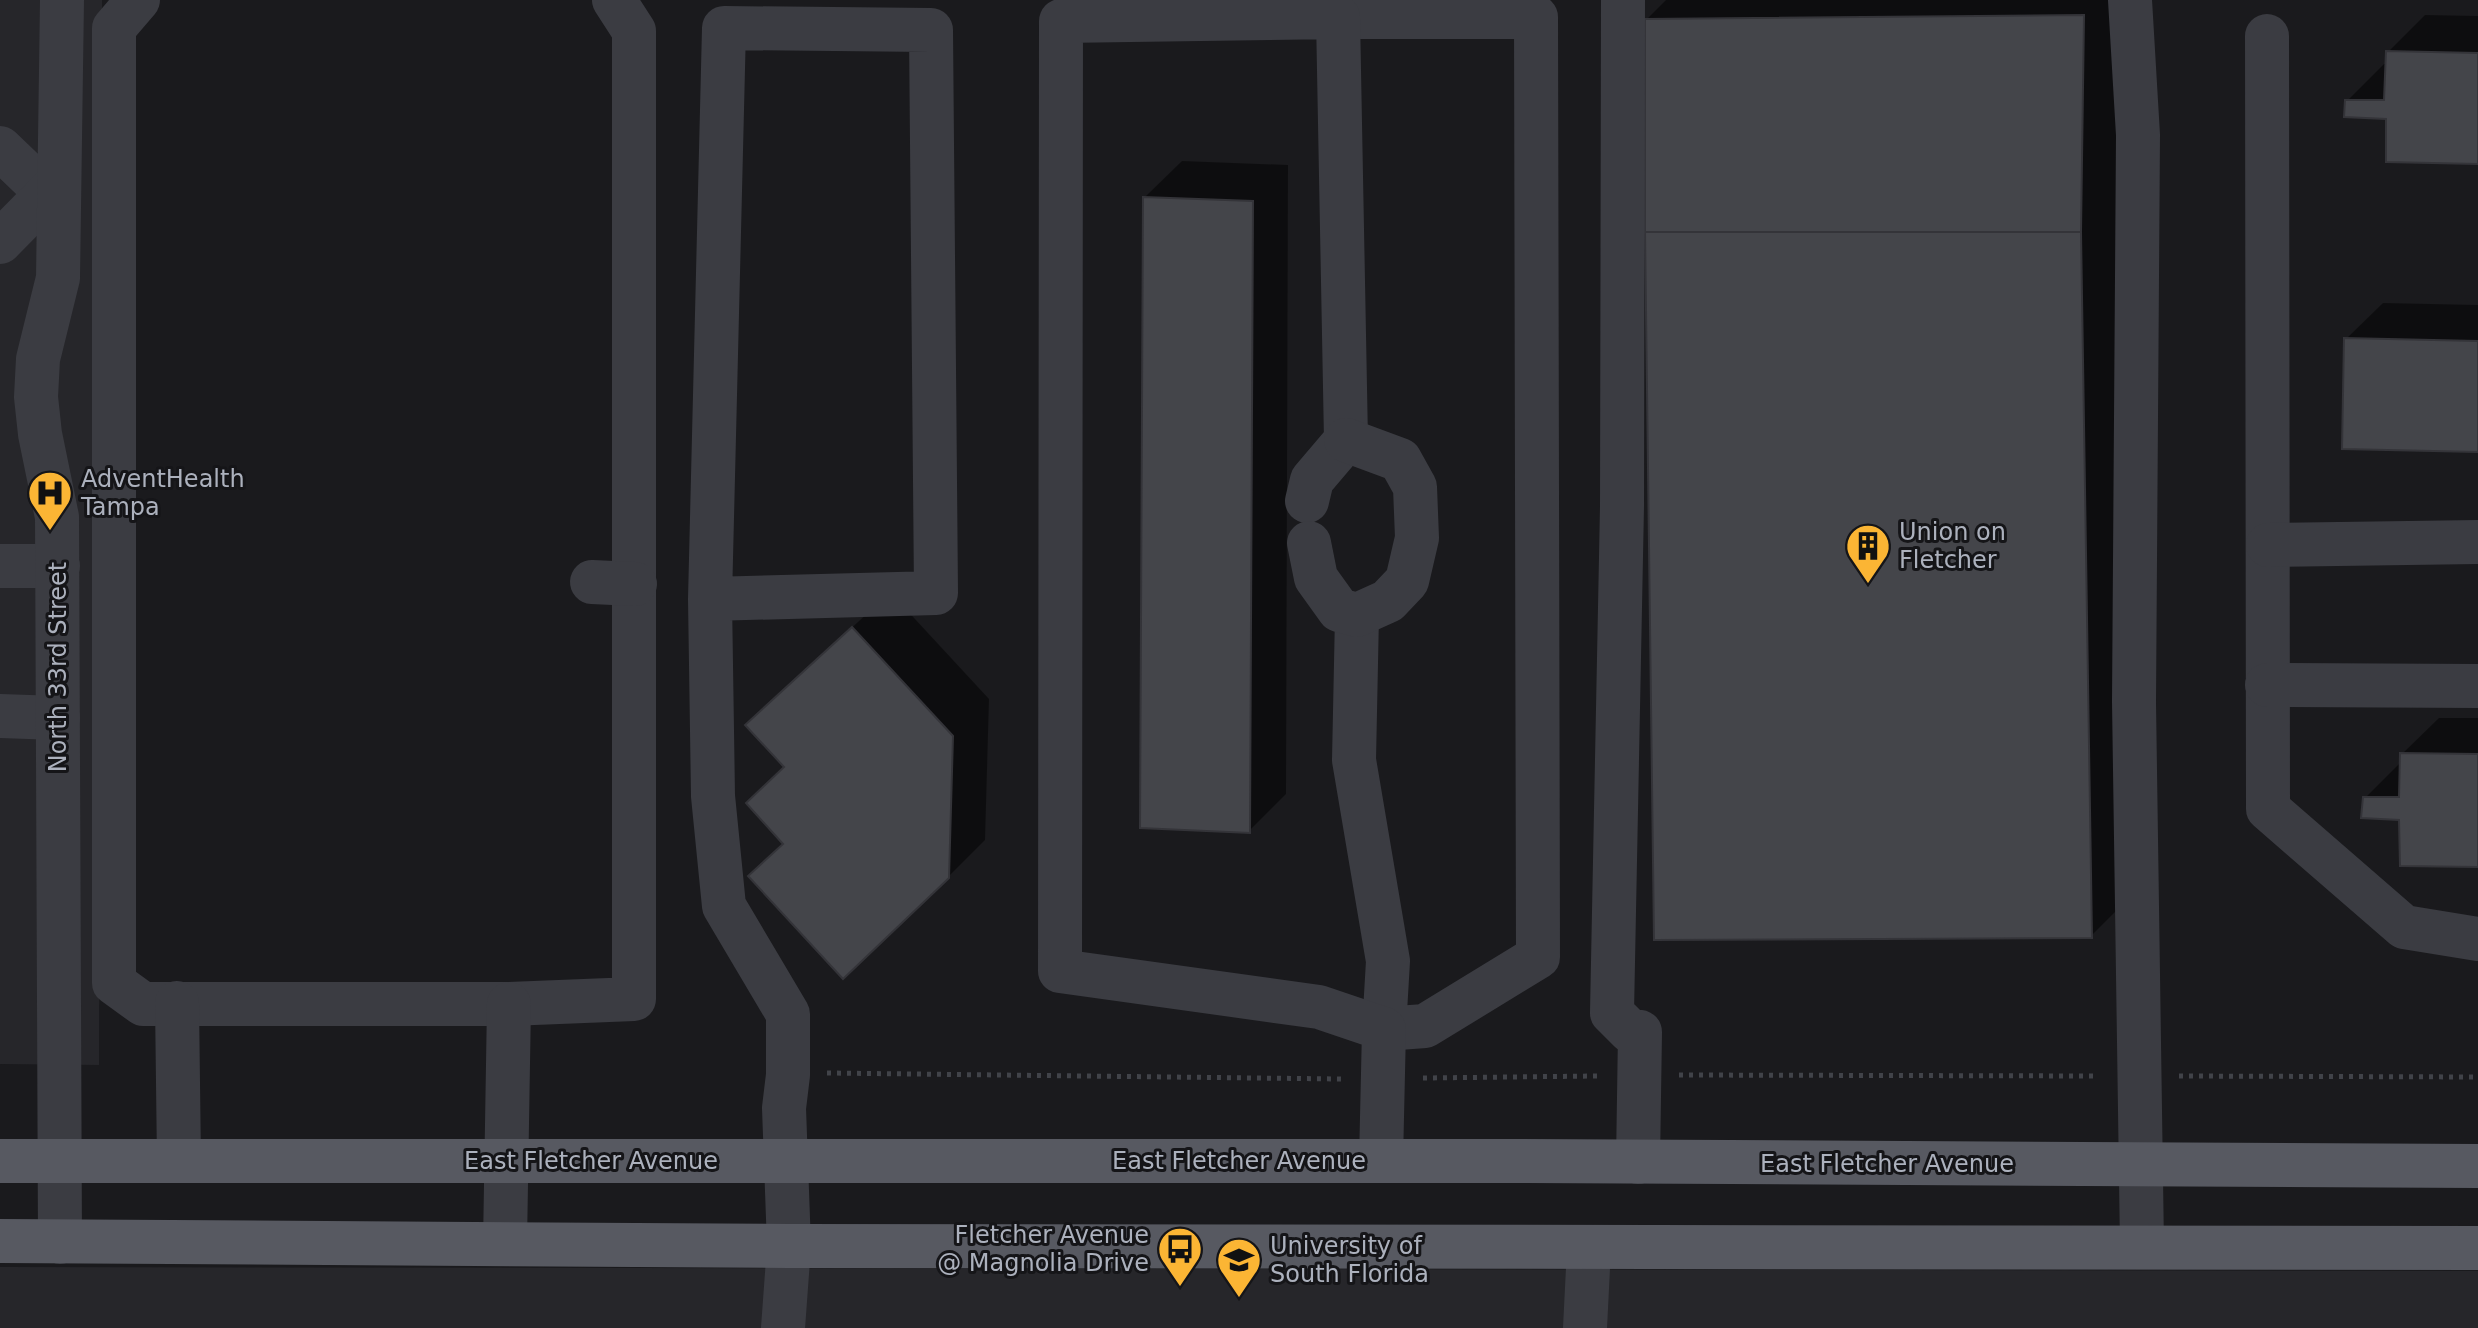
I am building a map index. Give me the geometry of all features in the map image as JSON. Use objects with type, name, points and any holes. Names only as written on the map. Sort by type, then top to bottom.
[{"type":"main road","name":"East Fletcher Avenue","points":[[0,1161],[1381,1161],[2478,1166]]},
{"type":"main road","points":[[0,1241],[789,1246],[2478,1248]]},
{"type":"street","points":[[138,0],[114,28],[127,402],[114,983],[143,1004],[509,1004],[634,999],[634,31],[614,0]]},
{"type":"street","points":[[1623,0],[1622,506],[1612,1013],[1630,1031],[1640,1032],[1638,1162]]},
{"type":"street","points":[[2130,0],[2138,135],[2134,702],[2142,1246]]},
{"type":"street","name":"North 33rd Street","points":[[55,7],[53,188],[58,278],[38,359],[36,397],[40,434],[57,517],[60,1242]]},
{"type":"street","points":[[1338,17],[1346,440],[1312,480],[1308,522],[1316,578],[1339,610],[1357,615],[1388,601],[1407,581],[1417,538],[1415,487],[1400,460],[1346,440]]},
{"type":"street","points":[[1338,17],[1536,17],[1538,957],[1425,1026],[1384,1029],[1319,1007],[1060,971],[1061,21],[1338,17]]},
{"type":"street","points":[[710,599],[936,593],[931,30],[724,28],[710,599],[713,796],[724,906],[788,1014],[788,1075],[784,1108],[789,1246],[783,1328]]},
{"type":"street","points":[[2267,36],[2268,809],[2404,927],[2478,939]]},
{"type":"street","points":[[0,148],[53,188],[0,242]]},
{"type":"street","points":[[2268,545],[2478,542]]},
{"type":"street","points":[[0,566],[58,566]]},
{"type":"street","points":[[592,582],[635,584]]},
{"type":"street","points":[[1357,615],[1354,760],[1388,961],[1381,1161]]},
{"type":"street","points":[[2267,685],[2478,686]]},
{"type":"street","points":[[0,716],[58,718]]},
{"type":"street","points":[[177,1003],[179,1161]]},
{"type":"street","points":[[505,1244],[509,1004]]},
{"type":"street","points":[[1585,1328],[1589,1248]]},
{"type":"shaded area","name":"AdventHealth Tampa","points":[[0,0],[102,0],[99,1065],[0,1064]]},
{"type":"shaded area","name":"University of South Florida","points":[[0,1267],[2478,1271],[2478,1328],[0,1328]]},
{"type":"building","points":[[2084,15],[2081,232],[1645,232],[1645,19]]},
{"type":"building","points":[[2386,51],[2478,53],[2478,164],[2386,162],[2386,119],[2344,117],[2345,100],[2384,100]]},
{"type":"building","points":[[1143,197],[1253,201],[1250,833],[1140,828]]},
{"type":"building","name":"Union on Fletcher","points":[[1645,232],[2081,232],[2092,938],[1654,940]]},
{"type":"building","points":[[2344,338],[2478,341],[2478,452],[2342,449]]},
{"type":"building","points":[[852,627],[953,736],[949,878],[843,979],[748,876],[783,844],[746,803],[784,767],[745,725]]},
{"type":"building","points":[[2400,753],[2478,754],[2478,867],[2400,866],[2399,820],[2361,818],[2363,797],[2399,797]]},
{"type":"place","name":"AdventHealth Tampa","points":[[50,532]]},
{"type":"place","name":"Union on Fletcher","points":[[1868,585]]},
{"type":"place","name":"Fletcher Avenue @ Magnolia Drive","points":[[1180,1288]]},
{"type":"place","name":"University of South Florida","points":[[1239,1299]]}]
